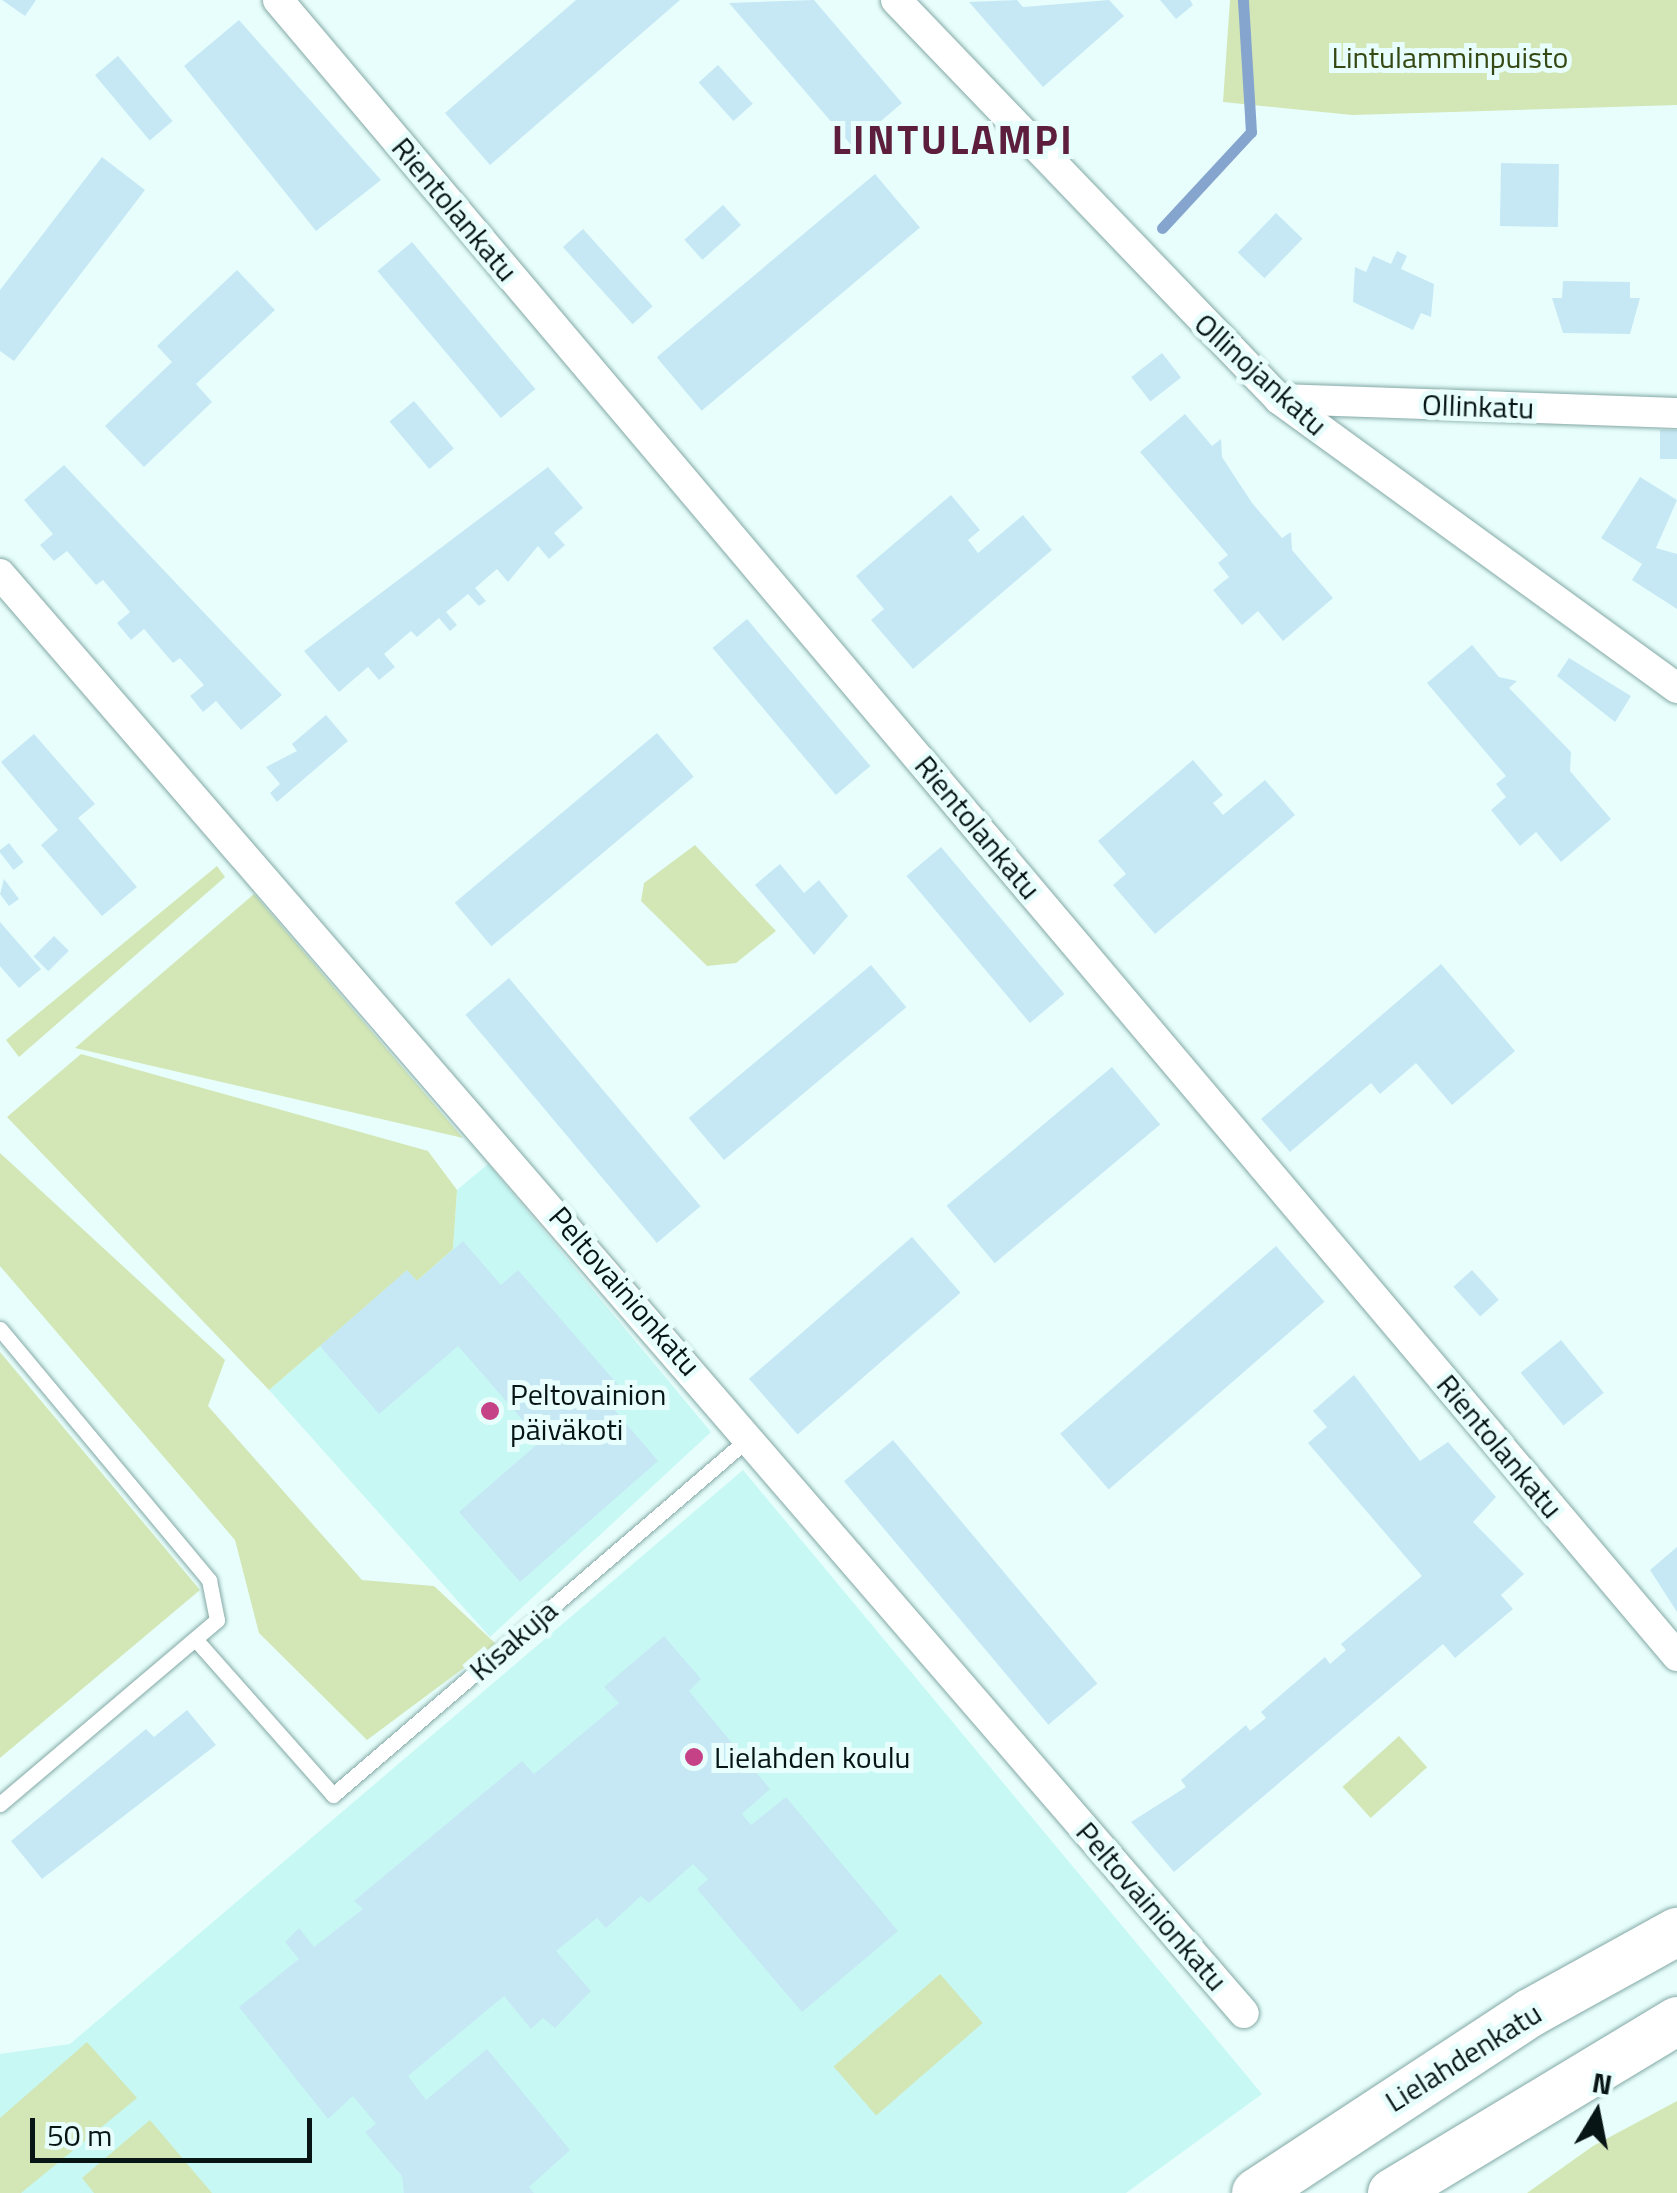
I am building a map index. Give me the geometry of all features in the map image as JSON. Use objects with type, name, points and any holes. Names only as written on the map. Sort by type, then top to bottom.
[{"type":"main road","name":"Lielahdenkatu","points":[[1256,2193],[1530,2013],[1677,1932]]},
{"type":"main road","points":[[1392,2193],[1677,2021]]},
{"type":"street","name":"Rientolankatu","points":[[278,0],[1677,1656]]},
{"type":"street","name":"Ollinojankatu","points":[[896,0],[1280,399],[1677,688]]},
{"type":"street","name":"Ollinkatu","points":[[1280,399],[1677,413]]},
{"type":"street","name":"Peltovainionkatu","points":[[0,574],[1244,2013]]},
{"type":"lane","points":[[0,1328],[210,1580],[216,1620],[0,1804]]},
{"type":"lane","name":"Kisakuja","points":[[196,1640],[334,1794],[750,1437]]},
{"type":"shaded area","name":"Peltovainion päiväkoti","points":[[488,1164],[711,1432],[490,1637],[269,1390],[407,1270],[453,1249],[457,1190]]},
{"type":"shaded area","name":"Lielahden koulu","points":[[743,1470],[1262,2094],[1126,2193],[0,2193],[0,2054],[70,2044]]},
{"type":"green space","name":"Lintulamminpuisto","points":[[1230,0],[1677,0],[1677,105],[1352,115],[1223,102]]},
{"type":"green space","points":[[695,845],[776,931],[736,963],[707,966],[641,901],[644,883]]},
{"type":"green space","points":[[217,866],[225,877],[19,1057],[6,1040]]},
{"type":"green space","points":[[254,894],[463,1138],[75,1048]]},
{"type":"green space","points":[[81,1054],[428,1151],[457,1190],[453,1249],[417,1281],[407,1271],[269,1390],[7,1117]]},
{"type":"green space","points":[[0,1153],[225,1360],[208,1406],[362,1580],[434,1586],[496,1644],[367,1740],[259,1633],[235,1540],[0,1266]]},
{"type":"green space","points":[[0,1352],[200,1590],[0,1758]]},
{"type":"green space","points":[[1399,1736],[1427,1767],[1371,1818],[1343,1787]]},
{"type":"green space","points":[[940,1974],[983,2023],[876,2116],[834,2067]]},
{"type":"green space","points":[[87,2042],[137,2098],[21,2193],[0,2193],[0,2118]]},
{"type":"green space","points":[[1677,2101],[1677,2193],[1527,2193],[1593,2146]]},
{"type":"green space","points":[[150,2120],[212,2193],[94,2193],[82,2178]]},
{"type":"building","points":[[2,0],[36,0],[25,16]]},
{"type":"building","points":[[576,0],[680,0],[490,165],[445,113]]},
{"type":"building","points":[[814,0],[902,103],[852,146],[729,3]]},
{"type":"building","points":[[1017,0],[1023,7],[1109,0],[1124,16],[1043,87],[969,2]]},
{"type":"building","points":[[1160,0],[1190,0],[1193,5],[1176,19]]},
{"type":"building","points":[[239,20],[381,180],[316,231],[184,66]]},
{"type":"building","points":[[118,56],[173,121],[150,140],[95,75]]},
{"type":"building","points":[[718,65],[753,104],[733,121],[699,82]]},
{"type":"building","points":[[102,157],[145,190],[14,361],[0,351],[0,290]]},
{"type":"building","points":[[1501,163],[1559,164],[1558,227],[1500,226]]},
{"type":"building","points":[[875,174],[920,228],[702,411],[657,357]]},
{"type":"building","points":[[723,205],[741,225],[702,260],[684,240]]},
{"type":"building","points":[[1276,213],[1303,239],[1264,278],[1238,253]]},
{"type":"building","points":[[583,229],[653,306],[633,324],[563,247]]},
{"type":"building","points":[[412,242],[535,389],[501,418],[378,271]]},
{"type":"building","points":[[1397,251],[1407,256],[1401,269],[1434,284],[1431,317],[1421,313],[1413,330],[1353,302],[1355,267],[1366,272],[1373,256],[1391,264]]},
{"type":"building","points":[[237,270],[275,310],[196,384],[212,402],[144,467],[105,426],[172,362],[157,346]]},
{"type":"building","points":[[1563,281],[1630,282],[1630,298],[1640,298],[1630,334],[1563,333],[1552,298],[1562,298]]},
{"type":"building","points":[[1162,353],[1181,377],[1150,401],[1131,377]]},
{"type":"building","points":[[414,401],[454,448],[429,469],[389,422]]},
{"type":"building","points":[[1185,414],[1212,446],[1221,439],[1222,457],[1252,503],[1282,538],[1291,532],[1292,550],[1333,598],[1283,641],[1258,611],[1242,625],[1213,590],[1229,577],[1218,563],[1228,555],[1140,452]]},
{"type":"building","points":[[1660,430],[1677,430],[1677,459],[1660,459]]},
{"type":"building","points":[[64,465],[282,695],[241,730],[216,701],[203,712],[190,696],[204,685],[180,658],[173,663],[144,629],[131,640],[117,623],[130,612],[103,580],[96,585],[67,551],[54,561],[40,545],[53,534],[24,500]]},
{"type":"building","points":[[548,467],[583,508],[554,533],[565,545],[549,559],[538,546],[508,582],[497,569],[475,588],[486,601],[479,606],[468,594],[446,612],[457,625],[450,631],[439,618],[417,637],[411,631],[384,654],[395,667],[379,680],[368,667],[339,692],[304,651]]},
{"type":"building","points":[[1640,477],[1677,500],[1656,548],[1677,554],[1677,609],[1632,580],[1642,564],[1601,538]]},
{"type":"building","points":[[951,495],[980,530],[968,540],[978,553],[1023,515],[1052,550],[913,669],[871,620],[884,609],[856,576]]},
{"type":"building","points":[[747,619],[870,766],[836,795],[713,648]]},
{"type":"building","points":[[1472,645],[1499,677],[1517,681],[1509,688],[1571,752],[1570,771],[1611,819],[1561,862],[1536,832],[1520,846],[1491,810],[1506,797],[1496,784],[1506,776],[1427,683]]},
{"type":"building","points":[[1569,658],[1631,696],[1615,722],[1557,676]]},
{"type":"building","points":[[326,715],[348,741],[277,802],[270,793],[280,784],[266,767],[297,751],[292,744]]},
{"type":"building","points":[[657,733],[694,777],[491,946],[455,903]]},
{"type":"building","points":[[34,734],[95,804],[78,818],[137,887],[102,916],[41,845],[58,830],[1,762]]},
{"type":"building","points":[[1193,760],[1223,795],[1213,803],[1223,815],[1265,780],[1295,815],[1155,934],[1113,885],[1126,874],[1098,841]]},
{"type":"building","points":[[9,843],[24,862],[14,870],[0,853]]},
{"type":"building","points":[[941,847],[1064,994],[1030,1023],[907,876]]},
{"type":"building","points":[[780,864],[804,893],[819,880],[848,916],[814,955],[755,885]]},
{"type":"building","points":[[4,879],[19,899],[9,906],[0,894]]},
{"type":"building","points":[[0,922],[41,969],[19,988],[0,966]]},
{"type":"building","points":[[54,936],[69,951],[48,971],[33,957]]},
{"type":"building","points":[[1441,964],[1515,1051],[1452,1105],[1416,1063],[1380,1094],[1371,1083],[1290,1152],[1261,1119]]},
{"type":"building","points":[[871,965],[906,1007],[724,1160],[689,1118]]},
{"type":"building","points":[[509,978],[701,1206],[657,1243],[465,1015]]},
{"type":"building","points":[[1112,1067],[1160,1124],[995,1263],[947,1206]]},
{"type":"building","points":[[912,1237],[961,1293],[798,1435],[749,1379]]},
{"type":"building","name":"Peltovainion päiväkoti","points":[[463,1241],[501,1285],[518,1270],[627,1395],[612,1407],[658,1461],[520,1582],[459,1512],[541,1441],[458,1346],[379,1414],[320,1346],[407,1270],[417,1281]]},
{"type":"building","points":[[1276,1246],[1325,1302],[1109,1489],[1060,1434]]},
{"type":"building","points":[[1472,1270],[1499,1300],[1480,1316],[1453,1287]]},
{"type":"building","points":[[1561,1340],[1604,1393],[1563,1426],[1521,1373]]},
{"type":"building","points":[[1354,1375],[1420,1461],[1448,1442],[1496,1497],[1473,1522],[1524,1574],[1501,1595],[1513,1609],[1455,1658],[1443,1644],[1174,1872],[1131,1822],[1186,1787],[1181,1780],[1246,1725],[1250,1731],[1266,1718],[1261,1712],[1325,1657],[1330,1664],[1346,1650],[1341,1644],[1422,1576],[1308,1443],[1327,1427],[1313,1411]]},
{"type":"building","points":[[893,1440],[1097,1684],[1048,1725],[844,1481]]},
{"type":"building","points":[[1677,1547],[1677,1612],[1650,1570]]},
{"type":"building","points":[[664,1636],[701,1679],[689,1691],[770,1789],[742,1814],[751,1825],[786,1797],[898,1931],[802,2012],[697,1889],[708,1879],[693,1864],[649,1903],[641,1896],[606,1928],[597,1918],[556,1951],[591,1991],[555,2028],[543,2018],[531,2029],[504,1996],[408,2076],[426,2100],[487,2049],[570,2150],[529,2187],[534,2193],[404,2193],[402,2176],[365,2132],[376,2124],[353,2096],[328,2119],[239,2007],[299,1959],[285,1942],[299,1928],[314,1947],[363,1909],[354,1901],[522,1761],[534,1774],[619,1703],[604,1687]]},
{"type":"building","points":[[187,1710],[216,1745],[42,1879],[11,1841],[146,1729],[154,1737]]},
{"type":"waterway","points":[[1162,228],[1251,132],[1243,0]]},
{"type":"place","name":"Peltovainion päiväkoti","points":[[490,1411]]},
{"type":"place","name":"Lielahden koulu","points":[[694,1757]]},
{"type":"district","name":"LINTULAMPI","points":[[953,140]]}]
